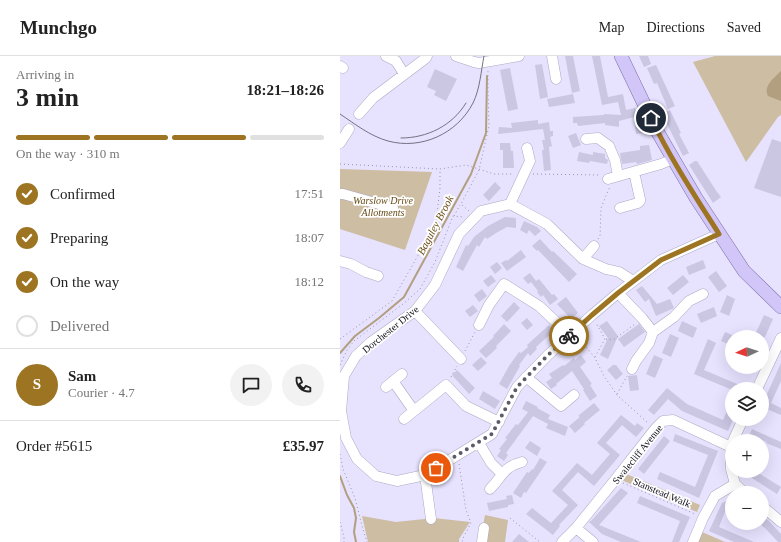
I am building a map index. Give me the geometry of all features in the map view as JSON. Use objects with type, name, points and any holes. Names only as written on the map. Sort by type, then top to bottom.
[{"type":"main road","points":[[621,56],[657,131],[696,198],[744,271],[781,307]]},
{"type":"street","points":[[386,56],[396,61],[404,74]]},
{"type":"street","points":[[359,114],[373,98],[427,56]]},
{"type":"street","points":[[456,56],[474,62],[519,56]]},
{"type":"street","points":[[552,56],[556,79]]},
{"type":"street","points":[[340,143],[349,129]]},
{"type":"street","points":[[586,139],[598,138],[609,146],[615,160],[618,176]]},
{"type":"street","points":[[527,148],[530,161],[510,204],[547,224],[583,260],[606,269],[619,272],[633,282]]},
{"type":"street","points":[[608,179],[661,164],[673,159]]},
{"type":"street","points":[[620,208],[638,203],[640,201],[634,172]]},
{"type":"street","points":[[340,194],[393,208]]},
{"type":"street","name":"Dorchester Drive","points":[[425,475],[397,481],[376,476],[357,459],[346,438],[341,411],[344,376],[356,356],[371,342],[415,311],[435,286],[459,234],[481,211],[510,204]]},
{"type":"street","points":[[431,519],[425,475],[492,434],[517,387],[548,355],[618,293],[661,260],[719,234]]},
{"type":"street","points":[[583,260],[594,246]]},
{"type":"street","points":[[340,261],[351,264],[366,272],[378,276]]},
{"type":"street","points":[[479,325],[489,305],[504,284],[539,306],[572,334]]},
{"type":"street","points":[[618,293],[653,332]]},
{"type":"street","points":[[632,369],[649,343],[653,332],[674,317],[689,301],[703,294]]},
{"type":"street","points":[[415,311],[460,359]]},
{"type":"street","points":[[760,382],[781,338]]},
{"type":"street","points":[[402,374],[389,384],[414,411]]},
{"type":"street","points":[[526,377],[560,406],[574,395]]},
{"type":"street","points":[[404,419],[446,385],[466,406],[499,422]]},
{"type":"street","name":"Swalecliff Avenue","points":[[562,542],[576,528],[654,429],[663,421],[673,420],[725,441]]},
{"type":"street","points":[[479,443],[491,463],[502,474]]},
{"type":"street","points":[[490,489],[508,468],[522,462]]},
{"type":"street","points":[[693,542],[703,518],[715,496],[735,484],[733,478]]},
{"type":"street","points":[[769,512],[781,522]]},
{"type":"street","points":[[482,542],[484,528]]},
{"type":"street","points":[[576,528],[593,542]]},
{"type":"path","points":[[453,216],[479,170],[489,126],[488,61]]},
{"type":"path","points":[[340,164],[440,169],[468,166],[494,174],[618,176]]},
{"type":"path","points":[[340,338],[392,301],[436,222],[440,188],[440,169]]},
{"type":"path","points":[[594,246],[600,236],[600,208],[608,191],[618,176]]},
{"type":"path","points":[[461,204],[476,217]]},
{"type":"path","points":[[340,365],[347,350],[354,341],[403,304],[420,289],[435,262]]},
{"type":"path","points":[[592,315],[605,339]]},
{"type":"path","points":[[605,339],[613,340],[642,318]]},
{"type":"path","points":[[446,385],[479,325]]},
{"type":"path","points":[[572,334],[595,358],[617,395],[654,429]]},
{"type":"path","points":[[595,358],[605,339]]},
{"type":"path","points":[[617,395],[632,369]]},
{"type":"path","points":[[340,454],[355,498],[367,542]]},
{"type":"path","points":[[459,454],[460,473],[466,510],[471,523],[462,542]]},
{"type":"path","name":"Stanstead Walk","points":[[615,480],[703,518]]},
{"type":"path","points":[[510,518],[540,542]]},
{"type":"path","points":[[340,522],[344,542]]},
{"type":"green space","points":[[715,56],[781,56],[781,115],[778,117],[746,162],[693,62]]},
{"type":"green space","name":"Warslow Drive Allotments","points":[[340,169],[432,172],[405,250],[340,229]]},
{"type":"green space","points":[[624,473],[700,505],[697,512],[619,479]]},
{"type":"green space","points":[[485,515],[508,520],[505,542],[480,542]]},
{"type":"green space","points":[[362,516],[396,522],[434,518],[470,522],[459,539],[459,542],[368,542]]},
{"type":"green space","points":[[702,532],[725,542],[698,542]]},
{"type":"shaded area","points":[[781,71],[781,101],[768,96],[767,89],[772,79]]},
{"type":"building","points":[[565,56],[573,56],[580,91],[572,93]]},
{"type":"building","points":[[592,56],[600,56],[608,97],[623,94],[626,110],[635,108],[640,124],[642,123],[643,133],[636,134],[634,117],[619,121],[619,127],[605,125],[605,123],[578,126],[577,123],[573,123],[573,117],[604,114],[621,115],[618,102],[602,105]]},
{"type":"building","points":[[639,56],[648,56],[651,64],[644,67]]},
{"type":"building","points":[[542,64],[548,97],[540,99],[535,65]]},
{"type":"building","points":[[656,65],[675,106],[668,109],[657,83],[654,84],[647,68]]},
{"type":"building","points":[[510,68],[518,109],[508,111],[500,70]]},
{"type":"building","points":[[435,69],[457,79],[446,101],[434,95],[436,91],[427,87]]},
{"type":"building","points":[[573,94],[575,103],[549,107],[547,99]]},
{"type":"building","points":[[670,110],[681,133],[679,134],[689,153],[683,156],[662,114]]},
{"type":"building","points":[[538,120],[538,124],[549,122],[550,131],[553,131],[553,136],[550,137],[552,146],[549,147],[551,170],[544,171],[542,150],[544,150],[542,140],[545,140],[543,129],[498,134],[499,127],[512,128],[511,123]]},
{"type":"building","points":[[576,133],[581,145],[573,148],[568,136]]},
{"type":"building","points":[[772,139],[781,142],[781,197],[754,188]]},
{"type":"building","points":[[500,143],[510,143],[511,151],[513,151],[514,168],[503,168],[503,150],[500,150]]},
{"type":"building","points":[[649,145],[652,160],[637,164],[636,162],[622,164],[620,153],[640,150],[640,146]]},
{"type":"building","points":[[579,152],[593,155],[593,152],[605,154],[605,158],[608,160],[607,164],[590,161],[589,163],[577,161]]},
{"type":"building","points":[[697,161],[721,197],[713,203],[689,165]]},
{"type":"building","points":[[495,182],[501,188],[489,201],[483,195]]},
{"type":"building","points":[[505,217],[516,218],[516,228],[507,227],[487,239],[485,237],[479,247],[477,245],[463,271],[456,267],[466,245],[468,246],[474,237],[488,226]]},
{"type":"building","points":[[524,221],[537,227],[541,231],[535,236],[529,230],[527,234],[520,230]]},
{"type":"building","points":[[540,239],[577,274],[569,282],[538,250],[537,251],[532,246]]},
{"type":"building","points":[[521,250],[526,257],[507,271],[501,263],[506,260],[507,261]]},
{"type":"building","points":[[703,260],[706,268],[689,275],[686,267]]},
{"type":"building","points":[[497,262],[502,268],[495,274],[490,267]]},
{"type":"building","points":[[716,271],[727,286],[719,292],[708,277]]},
{"type":"building","points":[[530,273],[536,281],[539,279],[552,295],[554,294],[558,299],[550,305],[543,295],[541,297],[531,282],[528,284],[523,278]]},
{"type":"building","points":[[491,275],[496,281],[488,287],[483,281]]},
{"type":"building","points":[[683,275],[689,282],[673,295],[667,288]]},
{"type":"building","points":[[642,286],[657,304],[670,299],[674,308],[656,316],[649,299],[645,302],[636,290]]},
{"type":"building","points":[[482,289],[487,296],[479,302],[474,295]]},
{"type":"building","points":[[727,295],[735,299],[729,316],[720,312]]},
{"type":"building","points":[[566,297],[578,313],[571,319],[557,304]]},
{"type":"building","points":[[514,302],[520,308],[507,322],[501,316]]},
{"type":"building","points":[[473,305],[478,311],[470,317],[465,311]]},
{"type":"building","points":[[714,307],[717,316],[701,323],[697,314]]},
{"type":"building","points":[[764,315],[773,319],[768,330],[757,330]]},
{"type":"building","points":[[527,318],[533,325],[527,330],[521,323]]},
{"type":"building","points":[[607,321],[618,336],[608,359],[600,355],[608,338],[599,326]]},
{"type":"building","points":[[682,321],[697,328],[693,338],[678,331]]},
{"type":"building","points":[[504,324],[511,331],[496,346],[497,348],[486,358],[479,351],[494,337],[493,336]]},
{"type":"building","points":[[639,324],[645,332],[624,347],[618,339]]},
{"type":"building","points":[[549,325],[554,331],[536,347],[537,349],[530,356],[528,353],[519,365],[520,366],[507,389],[499,384],[519,352],[521,353],[528,347],[527,345]]},
{"type":"building","points":[[725,332],[725,343],[721,341]]},
{"type":"building","points":[[670,334],[679,338],[671,357],[662,353]]},
{"type":"building","points":[[708,339],[716,343],[704,370],[732,382],[725,382],[725,387],[694,374]]},
{"type":"building","points":[[581,355],[586,362],[580,367],[592,384],[590,385],[597,396],[590,401],[572,371],[551,389],[546,382],[552,378],[549,374],[563,365],[564,366],[574,358],[575,360]]},
{"type":"building","points":[[654,355],[663,359],[655,378],[646,374]]},
{"type":"building","points":[[481,357],[487,363],[478,371],[472,365]]},
{"type":"building","points":[[781,363],[781,381],[771,403],[781,408],[781,415],[769,410],[769,390]]},
{"type":"building","points":[[613,365],[616,365],[623,374],[616,380],[607,370]]},
{"type":"building","points":[[457,370],[475,388],[469,394],[452,375]]},
{"type":"building","points":[[637,375],[639,390],[630,391],[628,376]]},
{"type":"building","points":[[667,388],[687,404],[723,420],[725,415],[725,426],[730,426],[728,431],[682,411],[668,399],[654,415],[648,410]]},
{"type":"building","points":[[483,391],[500,401],[495,409],[479,399]]},
{"type":"building","points":[[526,401],[550,415],[548,419],[568,427],[565,436],[546,428],[548,424],[533,416],[506,453],[508,455],[504,461],[497,456],[501,450],[499,449],[507,439],[505,438],[528,412],[522,409]]},
{"type":"building","points":[[594,403],[600,410],[584,423],[585,424],[575,433],[569,426],[580,417],[578,416]]},
{"type":"building","points":[[621,415],[635,426],[637,423],[644,428],[636,437],[622,425],[606,443],[620,455],[594,486],[578,472],[562,490],[578,505],[559,525],[560,526],[553,535],[526,514],[532,508],[551,523],[553,521],[568,505],[552,491],[577,463],[592,475],[610,454],[597,443]]},
{"type":"building","points":[[752,429],[763,434],[750,434]]},
{"type":"building","points":[[675,434],[718,451],[699,498],[657,479],[660,472],[695,487],[708,455],[673,441]]},
{"type":"building","points":[[664,436],[670,441],[644,474],[638,469]]},
{"type":"building","points":[[769,437],[781,442],[781,449],[769,444]]},
{"type":"building","points":[[530,441],[541,448],[537,456],[525,448]]},
{"type":"building","points":[[540,458],[547,462],[521,498],[513,493],[527,472],[529,473],[532,469],[533,470]]},
{"type":"building","points":[[752,478],[766,478],[781,487],[777,494],[769,489],[769,486],[764,486]]},
{"type":"building","points":[[621,488],[628,493],[599,525],[641,542],[621,542],[602,534],[589,522]]},
{"type":"building","points":[[512,495],[514,504],[508,505],[508,507],[489,511],[487,503],[507,499],[506,496]]},
{"type":"building","points":[[640,496],[690,517],[679,542],[672,542],[680,521],[637,503]]},
{"type":"building","points":[[725,502],[725,512],[719,527],[754,542],[734,542],[709,531],[722,503]]},
{"type":"building","points":[[769,521],[781,534],[781,542],[778,542],[767,530],[769,530]]},
{"type":"building","points":[[519,534],[529,542],[512,542]]},
{"type":"waterway","name":"Baguley Brook","points":[[340,353],[355,336],[404,297],[471,174],[486,133],[487,76]]},
{"type":"waterway","name":"Baguley Brook","points":[[340,476],[347,495],[354,508],[356,518],[354,532],[356,542]]},
{"type":"tram line","points":[[340,114],[369,133],[388,141],[413,143],[437,137],[458,123],[473,103],[479,86],[484,56]]},
{"type":"tram line","points":[[401,138],[420,136],[438,129],[454,118],[466,103]]},
{"type":"way so far","points":[[436,468],[492,434],[517,387],[569,336]]},
{"type":"route","points":[[569,336],[618,293],[661,260],[719,234],[696,198],[651,118]]}]
